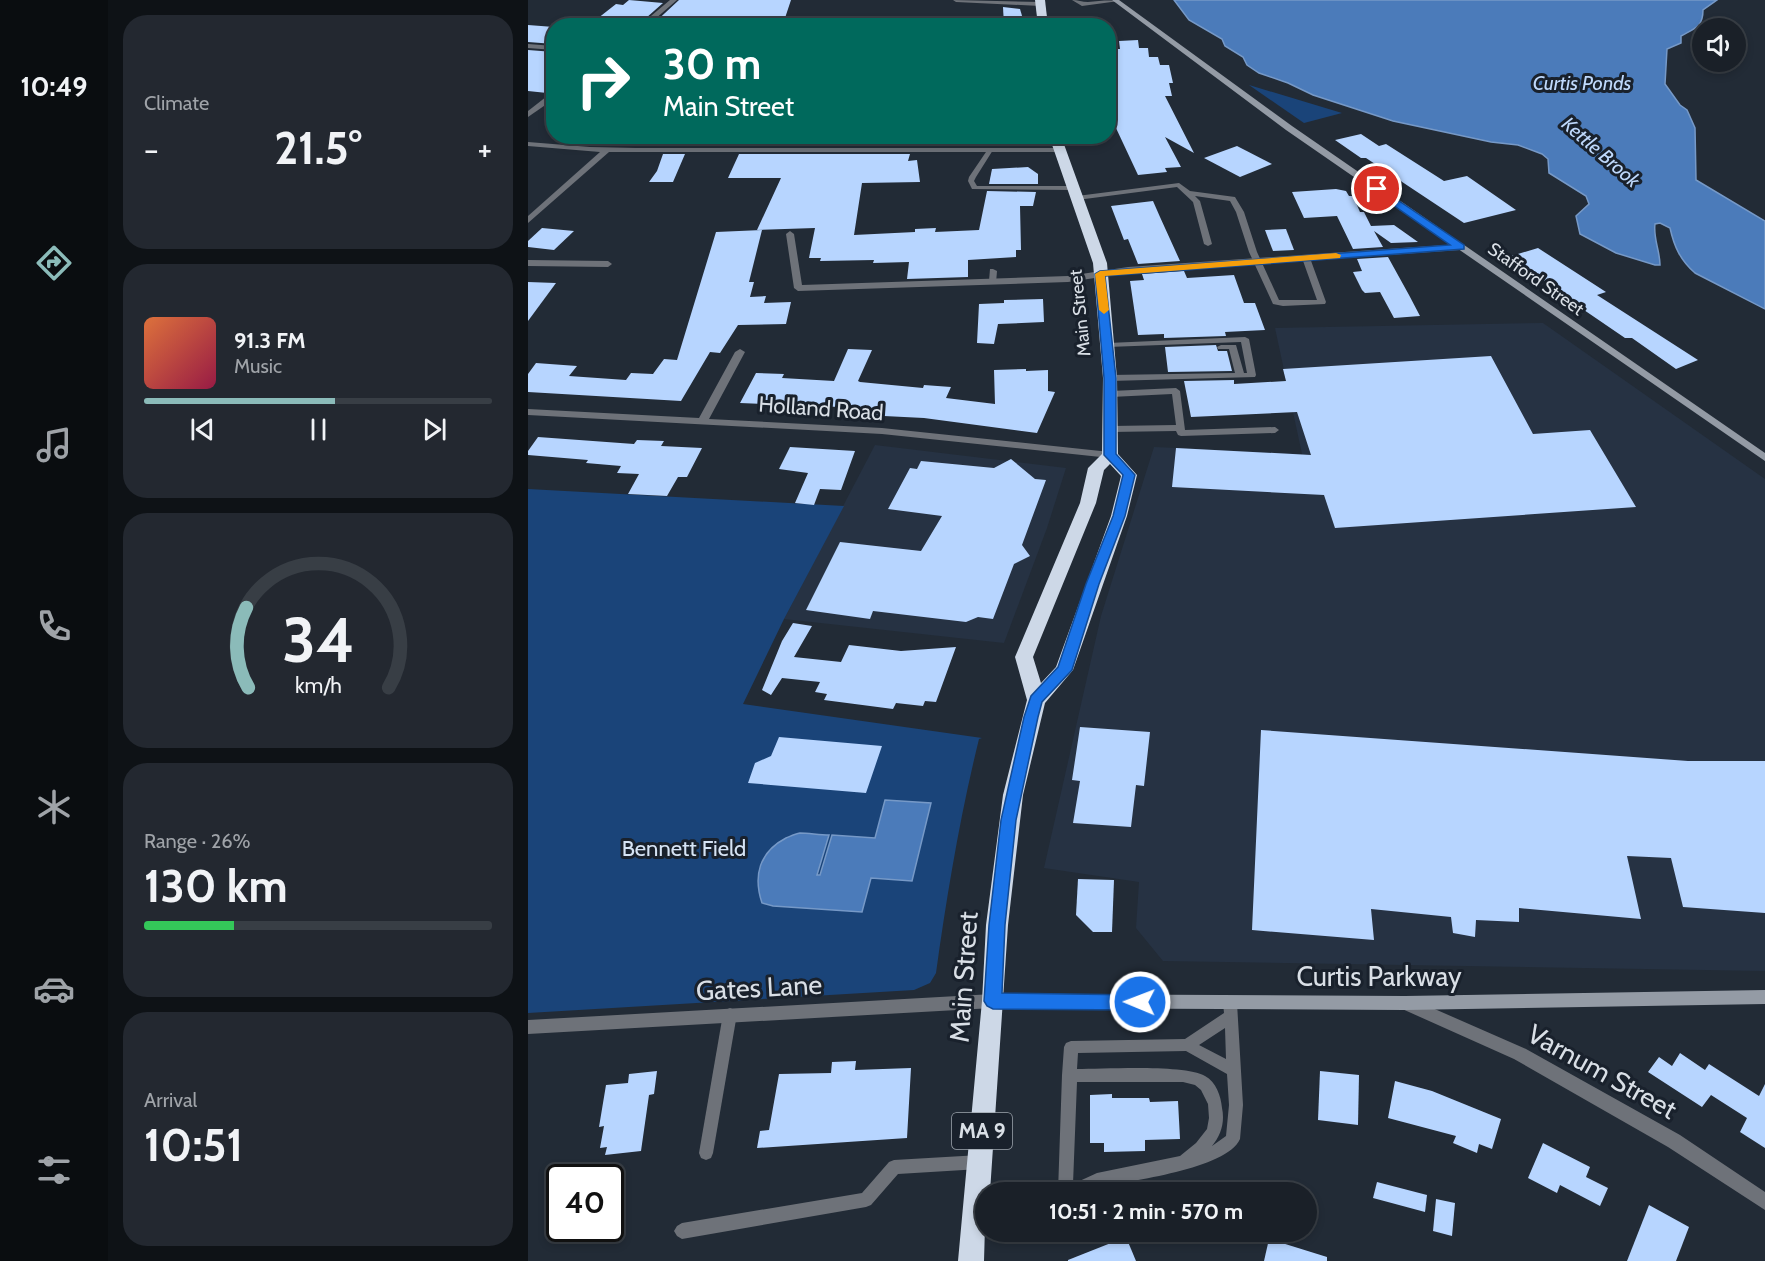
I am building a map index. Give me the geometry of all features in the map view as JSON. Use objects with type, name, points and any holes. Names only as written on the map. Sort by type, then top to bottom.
[{"type":"highway","points":[[1040,2],[1042,18]]},
{"type":"highway","name":"Main Street","points":[[1036,700],[1024,657],[1088,503],[1096,468],[1110,455],[1111,429],[1108,345],[1100,263],[1057,144]]},
{"type":"highway","name":"Main Street","points":[[980,1182],[998,916],[1008,820],[1036,700],[1065,670],[1123,504],[1129,475],[1110,455]]},
{"type":"highway","name":"Main Street","points":[[971,1261],[975,1240]]},
{"type":"main road","name":"Stafford Street","points":[[1115,0],[1280,121],[1765,458]]},
{"type":"main road","name":"Curtis Parkway","points":[[993,1001],[1230,1009],[1405,1003],[1765,997]]},
{"type":"street","points":[[652,18],[674,0]]},
{"type":"street","points":[[528,46],[546,47]]},
{"type":"street","points":[[528,115],[546,101]]},
{"type":"street","points":[[528,144],[608,149],[990,150],[1047,144]]},
{"type":"street","points":[[528,220],[608,149]]},
{"type":"street","points":[[790,234],[798,288],[1068,279],[1100,274],[1257,261],[1460,247]]},
{"type":"street","points":[[528,263],[608,264]]},
{"type":"street","points":[[703,420],[740,352]]},
{"type":"street","name":"Holland Road","points":[[528,412],[882,431],[1110,455]]},
{"type":"street","name":"Gates Lane","points":[[528,1027],[993,1001]]},
{"type":"street","name":"Varnum Street","points":[[1405,1003],[1520,1054],[1674,1141],[1765,1202]]},
{"type":"lane","points":[[956,0],[1040,2]]},
{"type":"lane","points":[[1075,0],[1082,4],[1115,0]]},
{"type":"lane","points":[[990,150],[987,158],[974,172],[971,181],[974,188],[1075,193],[1179,185],[1196,201],[1208,244]]},
{"type":"lane","points":[[1188,193],[1232,200],[1240,212],[1257,261],[1276,302],[1283,304],[1322,302],[1306,258]]},
{"type":"lane","points":[[993,271],[993,281]]},
{"type":"lane","points":[[1108,345],[1245,339],[1252,375],[1110,378]]},
{"type":"lane","points":[[1143,344],[1152,348],[1233,347],[1240,375]]},
{"type":"lane","points":[[1111,394],[1176,391],[1181,433],[1275,430]]},
{"type":"lane","points":[[1111,429],[1180,428]]},
{"type":"lane","points":[[1187,1045],[1230,1009]]},
{"type":"lane","points":[[1093,1182],[1201,1159],[1233,1139],[1236,1105],[1230,1009]]},
{"type":"lane","points":[[706,1153],[730,1014]]},
{"type":"lane","points":[[1065,1182],[1071,1047],[1187,1045],[1233,1070]]},
{"type":"lane","points":[[1069,1075],[1183,1076],[1201,1081],[1210,1091],[1215,1108],[1214,1130],[1203,1145],[1184,1163]]},
{"type":"lane","points":[[682,1231],[866,1200],[894,1167],[980,1162]]},
{"type":"shaded area","points":[[1543,323],[1765,479],[1765,971],[1163,961],[1136,928],[1139,882],[1044,868],[1101,616],[1154,447],[1302,454],[1275,328]]},
{"type":"shaded area","points":[[875,445],[1066,468],[1047,528],[1004,643],[784,619]]},
{"type":"green space","points":[[1249,85],[1342,113],[1304,123]]},
{"type":"green space","name":"Bennett Field","points":[[528,489],[844,506],[784,619],[743,704],[982,738],[979,739],[960,826],[936,973],[930,983],[914,990],[528,1013]]},
{"type":"water","name":"Curtis Ponds","points":[[1174,0],[1717,0],[1703,10],[1702,18],[1692,18],[1692,29],[1681,36],[1681,43],[1667,49],[1665,84],[1680,105],[1687,110],[1695,128],[1696,180],[1765,221],[1765,309],[1695,273],[1678,252],[1670,228],[1660,223],[1655,224],[1655,229],[1660,265],[1616,253],[1580,234],[1576,216],[1589,204],[1586,196],[1549,173],[1548,159],[1542,154],[1518,145],[1491,142],[1393,121],[1313,95],[1259,73],[1247,65],[1243,57],[1225,46],[1222,39],[1189,20]]},
{"type":"water","points":[[885,800],[931,803],[912,881],[871,878],[862,912],[773,906],[762,903],[758,883],[760,866],[770,850],[777,844],[800,833],[829,835],[817,875],[820,875],[832,835],[875,838]]},
{"type":"building","points":[[629,0],[663,3],[646,18],[598,18],[616,4],[623,5]]},
{"type":"building","points":[[679,0],[791,0],[785,18],[660,18]]},
{"type":"building","points":[[1003,7],[1020,9],[1023,18],[1004,18]]},
{"type":"building","points":[[528,25],[546,26],[546,43],[528,42]]},
{"type":"building","points":[[1138,40],[1139,48],[1148,48],[1149,57],[1158,57],[1160,65],[1169,65],[1173,83],[1169,83],[1172,96],[1165,96],[1194,153],[1165,137],[1181,167],[1165,168],[1167,172],[1138,175],[1116,128],[1116,49],[1120,49],[1119,41]]},
{"type":"building","points":[[528,50],[546,51],[546,93],[528,91]]},
{"type":"building","points":[[1361,134],[1379,146],[1386,144],[1444,181],[1467,176],[1516,210],[1464,223],[1335,140]]},
{"type":"building","points":[[668,144],[689,144],[688,146],[667,146]]},
{"type":"building","points":[[744,144],[913,144],[912,146],[743,146]]},
{"type":"building","points":[[1237,146],[1272,164],[1240,177],[1204,158]]},
{"type":"building","points":[[663,154],[685,154],[673,182],[649,182],[657,171]]},
{"type":"building","points":[[739,154],[910,154],[908,161],[917,160],[920,182],[862,183],[854,235],[915,232],[915,229],[936,228],[935,232],[979,230],[987,191],[1036,192],[1033,206],[1020,206],[1021,250],[1016,250],[1016,257],[968,260],[968,277],[907,279],[909,262],[820,261],[821,258],[809,258],[815,228],[757,230],[781,178],[728,178]]},
{"type":"building","points":[[1028,167],[1038,174],[1038,184],[989,184],[992,169]]},
{"type":"building","points":[[1336,189],[1346,191],[1349,196],[1353,196],[1360,212],[1364,212],[1371,226],[1394,225],[1418,242],[1391,243],[1374,231],[1383,247],[1353,249],[1337,216],[1304,218],[1292,192]]},
{"type":"building","points":[[1153,201],[1180,261],[1138,264],[1128,239],[1124,240],[1111,206]]},
{"type":"building","points":[[542,228],[574,231],[554,250],[528,247],[528,241]]},
{"type":"building","points":[[1286,229],[1294,250],[1273,251],[1265,230]]},
{"type":"building","points":[[762,230],[749,282],[754,282],[750,297],[766,296],[764,303],[791,302],[786,324],[738,325],[720,353],[710,352],[681,401],[528,392],[528,374],[536,363],[577,366],[569,376],[626,380],[631,373],[653,374],[664,359],[677,360],[716,232]]},
{"type":"building","points":[[1538,248],[1606,292],[1597,295],[1698,360],[1676,369],[1632,338],[1625,338],[1584,310],[1587,309],[1508,257]]},
{"type":"building","points":[[1388,257],[1420,316],[1394,318],[1380,292],[1365,293],[1362,290],[1353,272],[1362,271],[1357,259]]},
{"type":"building","points":[[1184,271],[1187,278],[1234,275],[1244,303],[1255,303],[1265,330],[1225,332],[1226,336],[1164,338],[1164,334],[1138,335],[1130,281],[1144,280],[1142,274]]},
{"type":"building","points":[[528,282],[556,283],[528,321]]},
{"type":"building","points":[[1043,299],[1044,322],[998,324],[994,344],[977,343],[979,304],[1004,303],[1004,300]]},
{"type":"building","points":[[1216,345],[1218,351],[1227,351],[1232,371],[1168,372],[1165,347]]},
{"type":"building","points":[[848,349],[872,350],[858,381],[860,382],[923,388],[924,385],[951,387],[946,398],[995,404],[994,370],[1048,370],[1048,391],[1055,392],[1037,433],[924,418],[864,415],[866,411],[840,407],[740,403],[756,373],[784,374],[782,378],[834,381]]},
{"type":"building","points":[[1491,356],[1533,434],[1590,430],[1636,507],[1335,528],[1324,495],[1172,487],[1176,448],[1311,455],[1297,412],[1191,417],[1184,381],[1234,380],[1234,384],[1286,381],[1283,369]]},
{"type":"building","points":[[538,437],[634,444],[637,440],[664,441],[661,446],[702,448],[687,477],[678,477],[667,496],[628,494],[639,474],[617,473],[621,466],[586,463],[588,460],[528,455],[528,451]]},
{"type":"building","points":[[790,447],[855,451],[841,490],[820,489],[814,505],[795,503],[808,473],[779,469]]},
{"type":"building","points":[[1011,459],[1035,479],[1046,480],[1022,545],[1030,556],[1014,564],[993,619],[978,617],[966,622],[873,611],[870,619],[806,610],[840,542],[921,551],[942,516],[888,509],[910,468],[917,469],[921,461],[994,468]]},
{"type":"building","points":[[793,623],[812,626],[794,657],[841,662],[849,645],[901,651],[956,647],[936,702],[925,701],[923,706],[896,703],[893,709],[824,700],[827,694],[815,692],[820,682],[782,678],[771,695],[762,690],[782,641]]},
{"type":"building","points":[[1080,727],[1150,732],[1144,786],[1136,785],[1131,827],[1073,823],[1080,781],[1072,780]]},
{"type":"building","points":[[1261,730],[1688,761],[1765,761],[1765,913],[1683,907],[1671,858],[1627,856],[1641,919],[1519,908],[1519,922],[1476,920],[1475,937],[1453,933],[1451,917],[1371,909],[1374,940],[1252,930]]},
{"type":"building","points":[[779,737],[882,746],[866,793],[748,783],[755,763],[771,756]]},
{"type":"building","points":[[1078,879],[1114,880],[1112,932],[1093,932],[1076,915]]},
{"type":"building","points":[[1680,1053],[1705,1070],[1709,1064],[1759,1096],[1765,1084],[1765,1148],[1740,1132],[1747,1118],[1711,1095],[1702,1107],[1648,1072],[1659,1057],[1672,1066]]},
{"type":"building","points":[[856,1061],[855,1070],[911,1068],[907,1138],[757,1148],[760,1131],[769,1130],[779,1074],[831,1073],[832,1062]]},
{"type":"building","points":[[657,1071],[654,1094],[649,1095],[641,1151],[605,1155],[607,1147],[600,1148],[604,1126],[599,1127],[606,1085],[628,1083],[629,1074]]},
{"type":"building","points":[[1320,1071],[1359,1075],[1358,1125],[1318,1120]]},
{"type":"building","points":[[1395,1081],[1432,1091],[1501,1119],[1492,1149],[1479,1144],[1477,1153],[1453,1143],[1456,1136],[1388,1118]]},
{"type":"building","points":[[1112,1094],[1112,1098],[1149,1098],[1150,1102],[1178,1101],[1180,1139],[1145,1140],[1145,1151],[1104,1152],[1104,1143],[1090,1143],[1090,1095]]},
{"type":"building","points":[[1543,1143],[1590,1167],[1586,1177],[1608,1188],[1600,1206],[1560,1185],[1557,1193],[1528,1178]]},
{"type":"building","points":[[1377,1182],[1427,1195],[1425,1212],[1373,1198]]},
{"type":"building","points":[[1436,1199],[1455,1203],[1452,1236],[1433,1231]]},
{"type":"building","points":[[1649,1205],[1689,1227],[1676,1261],[1627,1261]]},
{"type":"building","points":[[1113,1242],[1128,1242],[1136,1261],[1068,1261]]},
{"type":"building","points":[[1268,1242],[1279,1242],[1327,1257],[1327,1261],[1264,1261]]},
{"type":"slow traffic","points":[[1104,310],[1100,274],[1336,255]]},
{"type":"route","points":[[1140,1002],[993,1001],[997,925],[1008,820],[1031,717],[1036,700],[1065,670],[1093,584],[1123,504],[1129,475],[1110,455],[1108,339],[1100,274],[1128,270],[1460,247],[1377,189]]},
{"type":"water label","name":"Kettle Brook","points":[[1601,152]]}]
